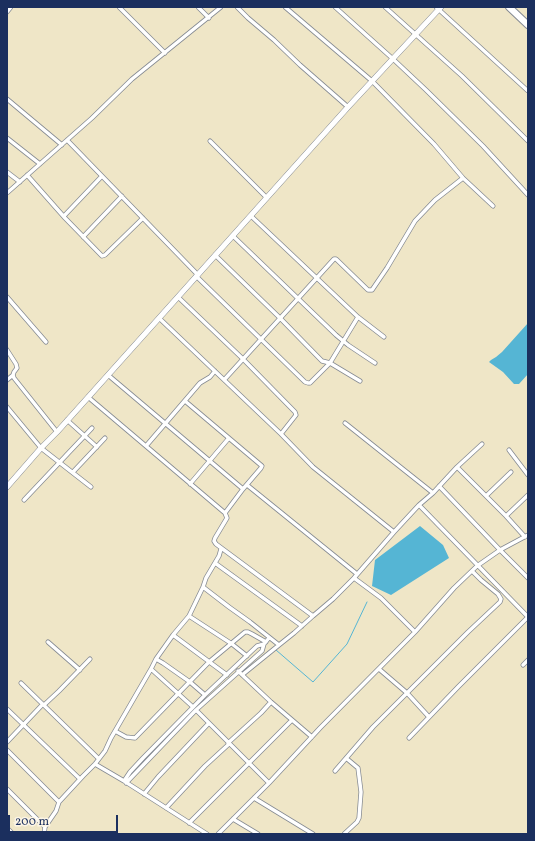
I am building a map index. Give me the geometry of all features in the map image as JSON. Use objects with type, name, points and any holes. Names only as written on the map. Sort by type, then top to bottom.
[{"type":"highway","points":[[509,7],[528,25]]},
{"type":"street","points":[[7,12],[11,7]]},
{"type":"street","points":[[119,7],[165,52]]},
{"type":"street","points":[[198,7],[208,18]]},
{"type":"street","points":[[7,193],[92,118],[132,79],[221,7]]},
{"type":"street","points":[[237,7],[348,107]]},
{"type":"street","points":[[285,7],[372,81],[434,144],[463,178],[493,206]]},
{"type":"street","points":[[335,7],[393,58],[484,146],[528,195]]},
{"type":"street","points":[[385,7],[462,76],[528,141]]},
{"type":"street","points":[[7,487],[348,107],[416,35],[439,8],[528,91]]},
{"type":"street","points":[[7,100],[62,145]]},
{"type":"street","points":[[7,138],[40,164]]},
{"type":"street","points":[[67,140],[197,276],[305,382],[310,383],[330,363],[358,317]]},
{"type":"street","points":[[210,142],[267,198]]},
{"type":"street","points":[[7,172],[20,182]]},
{"type":"street","points":[[27,176],[102,256],[105,255],[143,218]]},
{"type":"street","points":[[64,216],[102,176]]},
{"type":"street","points":[[224,380],[334,259],[336,259],[368,290],[372,290],[415,221],[435,200],[463,178]]},
{"type":"street","points":[[83,237],[122,196]]},
{"type":"street","points":[[251,216],[358,317],[384,336]]},
{"type":"street","points":[[233,236],[343,341],[375,363]]},
{"type":"street","points":[[215,256],[280,318],[322,361],[330,363],[360,381]]},
{"type":"street","points":[[178,297],[295,412],[296,415],[281,434]]},
{"type":"street","points":[[8,299],[46,342]]},
{"type":"street","points":[[159,318],[281,434],[313,467],[394,532]]},
{"type":"street","points":[[7,350],[17,368],[13,375],[7,380]]},
{"type":"street","points":[[146,446],[200,383],[210,377],[215,371]]},
{"type":"street","points":[[13,375],[57,432]]},
{"type":"street","points":[[108,375],[243,489]]},
{"type":"street","points":[[88,397],[225,513],[227,518],[214,541],[221,549],[312,616]]},
{"type":"street","points":[[185,401],[262,466],[225,513]]},
{"type":"street","points":[[7,407],[41,448],[92,487]]},
{"type":"street","points":[[67,420],[97,447]]},
{"type":"street","points":[[345,423],[433,492]]},
{"type":"street","points":[[24,500],[92,428]]},
{"type":"street","points":[[73,472],[105,438]]},
{"type":"street","points":[[190,484],[229,438]]},
{"type":"street","points":[[242,675],[333,599],[354,578],[419,505],[482,444]]},
{"type":"street","points":[[510,450],[528,475]]},
{"type":"street","points":[[218,834],[415,632],[454,588],[477,566],[500,550],[527,536],[457,467]]},
{"type":"street","points":[[486,496],[511,472]]},
{"type":"street","points":[[247,485],[357,574]]},
{"type":"street","points":[[439,486],[528,578]]},
{"type":"street","points":[[506,516],[528,495]]},
{"type":"street","points":[[409,738],[528,617],[419,505]]},
{"type":"street","points":[[44,834],[45,827],[56,811],[59,802],[95,764],[105,751],[156,659],[189,616],[221,549]]},
{"type":"street","points":[[215,563],[302,626]]},
{"type":"street","points":[[335,770],[373,727],[500,602],[501,600],[498,594],[472,571]]},
{"type":"street","points":[[354,578],[381,598],[415,632]]},
{"type":"street","points":[[203,587],[279,645]]},
{"type":"street","points":[[189,616],[232,644],[247,656]]},
{"type":"street","points":[[115,731],[126,737],[135,738],[209,662],[245,632],[252,634],[265,643]]},
{"type":"street","points":[[173,635],[227,675]]},
{"type":"street","points":[[125,782],[130,772],[195,708],[262,651],[269,638]]},
{"type":"street","points":[[48,642],[80,670]]},
{"type":"street","points":[[195,708],[205,696],[257,646],[265,643]]},
{"type":"street","points":[[7,742],[43,704],[90,659]]},
{"type":"street","points":[[156,659],[190,682],[205,696]]},
{"type":"street","points":[[523,665],[528,660]]},
{"type":"street","points":[[150,669],[195,708],[269,783]]},
{"type":"street","points":[[379,669],[407,693],[429,717]]},
{"type":"street","points":[[238,671],[312,737]]},
{"type":"street","points":[[20,683],[99,758]]},
{"type":"street","points":[[166,808],[205,766],[271,702]]},
{"type":"street","points":[[7,709],[80,779]]},
{"type":"street","points":[[189,823],[292,720]]},
{"type":"street","points":[[144,794],[209,723]]},
{"type":"street","points":[[7,750],[59,802]]},
{"type":"street","points":[[344,834],[357,822],[359,818],[361,792],[358,768],[346,758]]},
{"type":"street","points":[[95,764],[207,834]]},
{"type":"street","points":[[7,789],[45,827]]},
{"type":"street","points":[[254,798],[313,834]]},
{"type":"street","points":[[233,819],[258,834]]},
{"type":"street","points":[[7,828],[13,834]]},
{"type":"water","points":[[528,323],[528,374],[519,384],[514,384],[503,372],[489,362],[502,352]]},
{"type":"water","points":[[420,526],[443,545],[449,558],[391,595],[372,586],[375,560]]},
{"type":"waterway","points":[[276,650],[313,682],[347,644],[367,602]]}]
